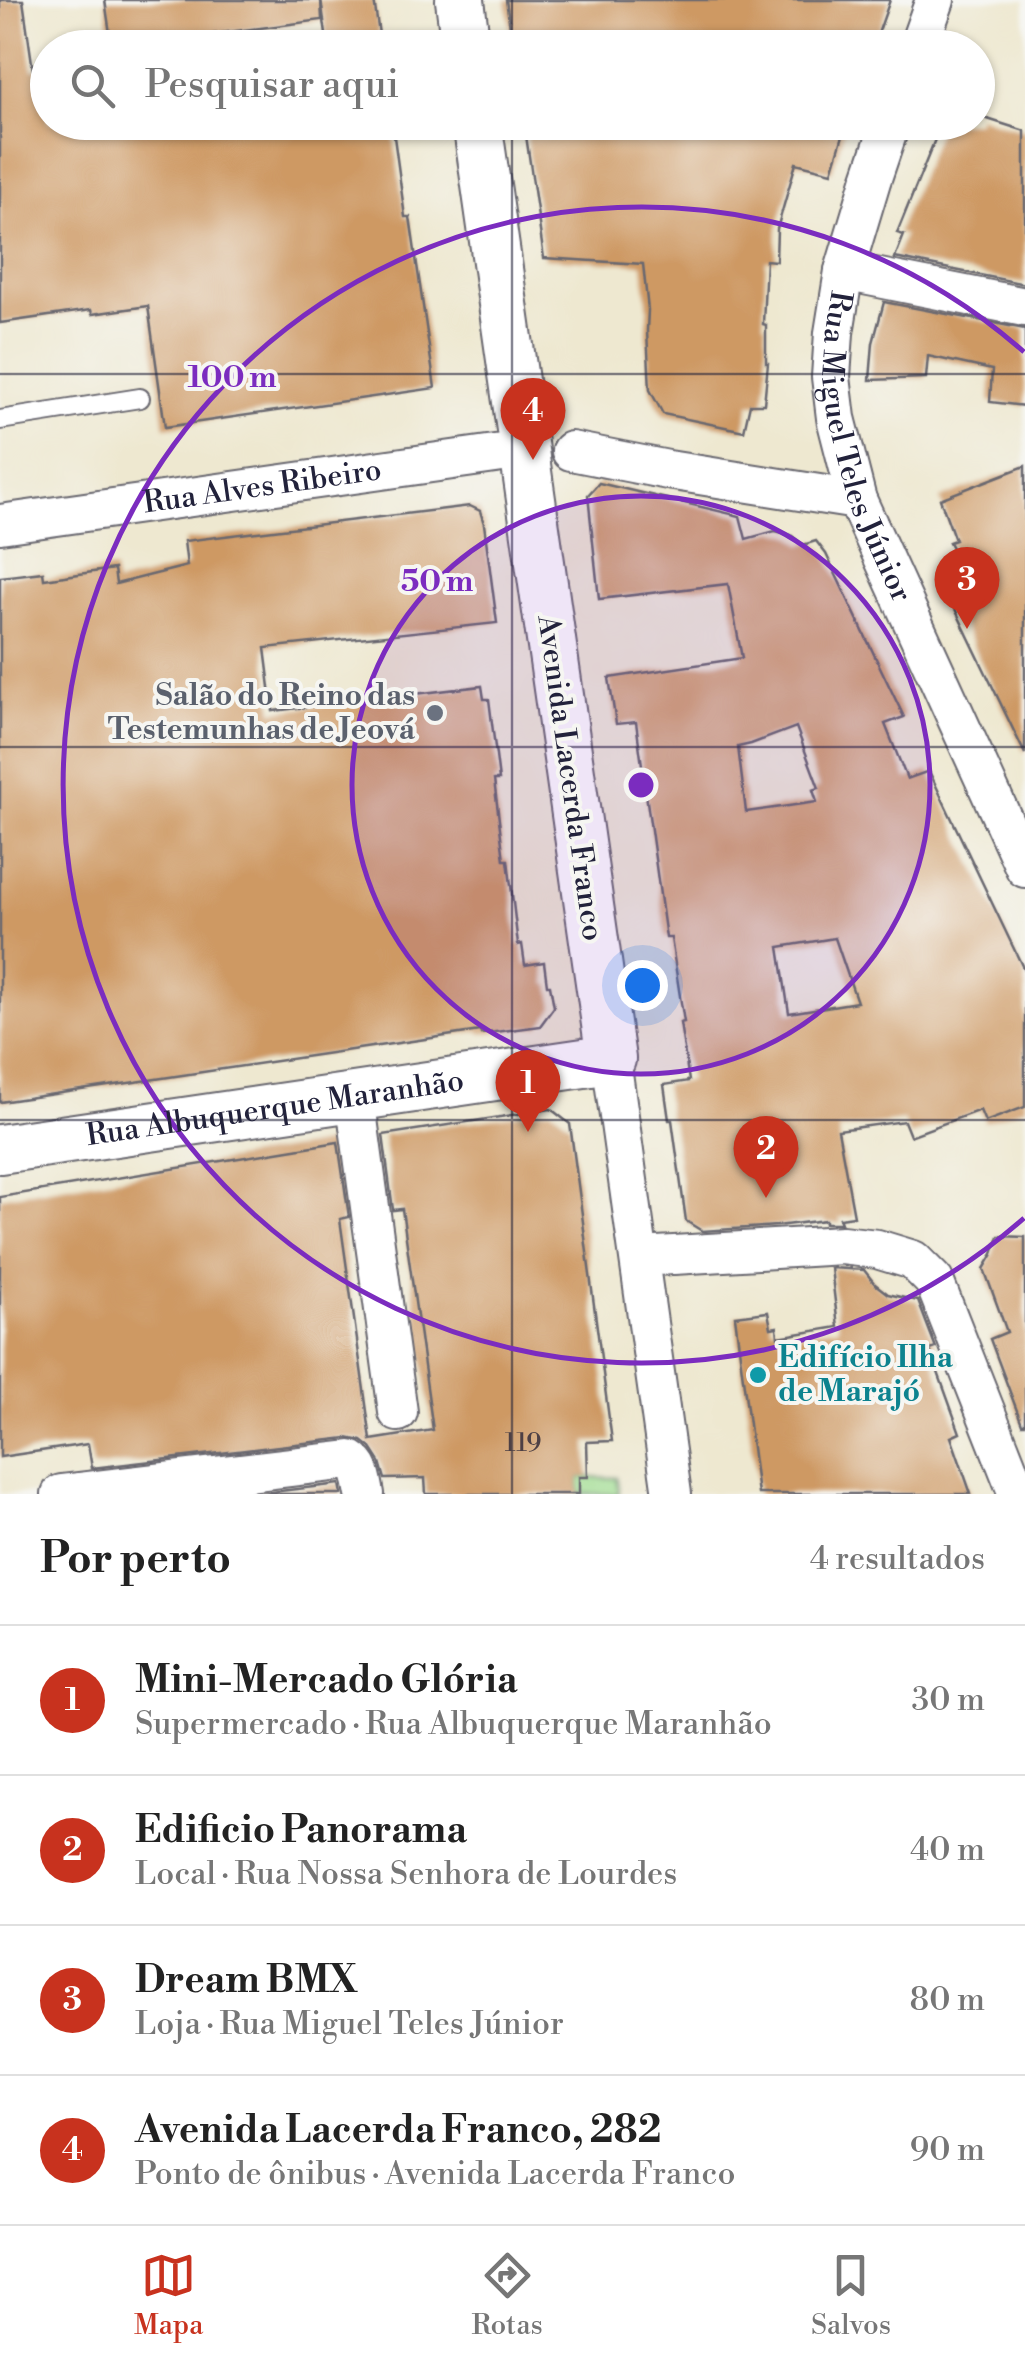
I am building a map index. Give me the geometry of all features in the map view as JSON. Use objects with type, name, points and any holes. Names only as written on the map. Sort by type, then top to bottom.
[{"type":"street","points":[[460,0],[464,30]]},
{"type":"street","points":[[924,30],[934,0]]},
{"type":"street","name":"Avenida Lacerda Franco","points":[[480,140],[672,1494]]},
{"type":"street","name":"Rua Miguel Teles Júnior","points":[[886,140],[844,271],[831,377],[836,418],[857,500],[1025,868]]},
{"type":"street","points":[[844,271],[1025,308]]},
{"type":"street","name":"Rua Alves Ribeiro","points":[[0,524],[524,450]]},
{"type":"street","points":[[571,451],[857,500]]},
{"type":"street","name":"Rua Albuquerque Maranhão","points":[[0,1149],[611,1060]]},
{"type":"street","points":[[355,1097],[398,1412]]},
{"type":"street","points":[[640,1257],[842,1245],[877,1249],[913,1260],[934,1281],[1018,1494]]},
{"type":"street","points":[[61,1494],[350,1460],[361,1473],[364,1494]]},
{"type":"lane","points":[[0,420],[140,398]]},
{"type":"green space","points":[[579,1477],[617,1478],[619,1494],[579,1494]]},
{"type":"building","points":[[0,0],[23,0],[30,49],[30,140],[394,140],[435,388],[165,427],[148,306],[0,323]]},
{"type":"building","points":[[105,0],[321,0],[322,20],[244,30],[109,30]]},
{"type":"building","points":[[321,0],[374,0],[378,30],[325,30]]},
{"type":"building","points":[[506,0],[890,0],[879,30],[510,30]]},
{"type":"building","points":[[995,121],[1025,131],[1025,284],[895,258],[904,235],[897,233],[935,140],[995,140]]},
{"type":"building","points":[[527,140],[842,140],[832,172],[796,163],[777,229],[776,261],[766,260],[763,324],[768,363],[764,404],[750,404],[744,431],[663,414],[650,390],[643,264],[544,258]]},
{"type":"building","points":[[884,302],[1025,329],[1025,406],[990,402],[992,370],[928,356],[926,378],[870,380],[873,343]]},
{"type":"building","points":[[1025,466],[1025,754],[944,586],[962,577],[954,561],[958,559],[949,542],[955,540],[940,499]]},
{"type":"building","points":[[599,483],[740,516],[746,539],[775,531],[791,535],[803,545],[816,541],[826,554],[904,717],[885,724],[907,779],[929,771],[1025,972],[1025,1107],[985,1122],[980,1110],[910,1136],[904,1121],[838,1130],[854,1216],[839,1218],[841,1223],[825,1220],[702,1231],[686,1221],[664,1085],[689,1081],[680,1023],[684,1022],[671,938],[666,938],[636,722],[616,724],[609,678],[742,658],[728,584],[599,599],[588,495]],"holes":[[[796,727],[819,788],[813,790],[817,802],[746,812],[738,747]],[[835,938],[857,1002],[789,1013],[779,947]]]},
{"type":"building","points":[[470,506],[480,511],[484,524],[497,623],[265,648],[273,711],[482,686],[484,699],[489,699],[499,780],[494,780],[518,945],[522,944],[525,965],[544,962],[554,1007],[540,1026],[481,1034],[480,1031],[0,1102],[0,577],[43,572],[44,579],[114,569],[116,584],[187,566],[184,541]]},
{"type":"building","points":[[551,1109],[570,1124],[612,1441],[587,1442],[588,1477],[579,1477],[579,1494],[426,1494],[425,1478],[385,1479],[371,1448],[347,1438],[92,1468],[88,1444],[0,1457],[0,1197],[338,1142],[349,1217],[340,1219],[371,1440],[433,1430],[402,1209],[393,1210],[383,1135]]},
{"type":"building","points":[[999,1236],[1025,1237],[1025,1424],[990,1339],[1007,1332],[984,1269]]},
{"type":"building","points":[[831,1268],[864,1270],[888,1294],[918,1301],[936,1348],[930,1350],[960,1433],[951,1437],[971,1494],[758,1494],[735,1316],[768,1312],[771,1328],[777,1327],[778,1337],[838,1327]]},
{"type":"building","points":[[340,1484],[342,1494],[254,1494]]},
{"type":"place","name":"Avenida Lacerda Franco, 282","points":[[533,460]]},
{"type":"place","name":"Dream BMX","points":[[967,629]]},
{"type":"place","name":"Salão do Reino das Testemunhas de Jeová","points":[[435,713]]},
{"type":"place","name":"Mini-Mercado Glória","points":[[528,1132]]},
{"type":"place","name":"Edificio Panorama","points":[[766,1198]]},
{"type":"place","name":"Edifício Ilha de Marajó","points":[[758,1375]]}]
